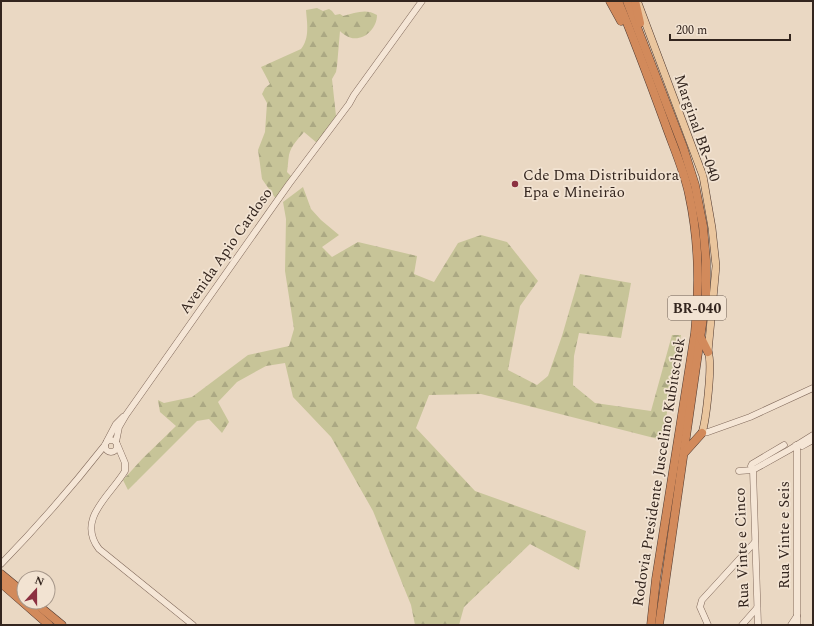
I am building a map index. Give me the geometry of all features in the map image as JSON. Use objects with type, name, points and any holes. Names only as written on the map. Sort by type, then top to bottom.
[{"type":"highway","points":[[610,1],[637,47]]},
{"type":"highway","name":"Rodovia Presidente Juscelino Kubitschek","points":[[618,1],[637,47],[683,172],[693,214],[697,261],[698,297],[695,333],[656,579],[651,625]]},
{"type":"highway","name":"Rodovia Presidente Juscelino Kubitschek","points":[[627,1],[646,47],[683,147],[695,185],[703,226],[706,260],[706,297],[659,625]]},
{"type":"highway","points":[[636,1],[646,47]]},
{"type":"highway","points":[[700,336],[708,352]]},
{"type":"highway","points":[[684,453],[702,433]]},
{"type":"highway","points":[[1,574],[16,586]]},
{"type":"highway","points":[[1,583],[49,625]]},
{"type":"highway","points":[[44,610],[62,625]]},
{"type":"main road","name":"Marginal BR-040","points":[[636,1],[702,176],[712,228],[716,266],[708,352],[710,356],[710,371],[702,433]]},
{"type":"street","name":"Avenida Apio Cardoso","points":[[117,443],[119,427],[126,414],[289,184],[349,104],[422,1]]},
{"type":"street","name":"Avenida Apio Cardoso","points":[[349,104],[357,98],[427,1]]},
{"type":"street","points":[[702,433],[750,417],[813,388]]},
{"type":"street","name":"Avenida Apio Cardoso","points":[[1,564],[42,521],[92,461],[106,443],[116,424],[126,414]]},
{"type":"street","points":[[797,446],[813,435]]},
{"type":"street","points":[[120,453],[111,452],[106,449],[106,443],[112,440],[117,443],[125,463],[124,471],[93,517],[90,528],[93,541],[99,549],[193,625]]},
{"type":"street","points":[[739,470],[753,470],[797,446],[813,440]]},
{"type":"street","points":[[111,452],[116,449],[117,443]]},
{"type":"street","points":[[753,470],[751,466],[752,464],[784,445]]},
{"type":"street","name":"Rua Vinte e Seis","points":[[797,446],[797,625]]},
{"type":"street","name":"Avenida Apio Cardoso","points":[[92,461],[111,452]]},
{"type":"street","name":"Rua Vinte e Cinco","points":[[753,470],[758,625]]},
{"type":"street","points":[[708,625],[700,607],[702,600],[755,542]]},
{"type":"street","points":[[742,625],[757,608]]},
{"type":"street","points":[[791,625],[798,616]]},
{"type":"green space","points":[[317,8],[323,11],[329,9],[335,15],[340,14],[343,16],[365,11],[377,15],[376,21],[371,31],[361,37],[350,38],[340,31],[336,72],[332,79],[336,116],[317,143],[304,132],[295,143],[289,155],[287,172],[292,177],[276,199],[262,179],[258,150],[265,132],[267,103],[262,94],[265,88],[270,84],[261,67],[301,49],[307,35],[306,10]]},
{"type":"green space","points":[[303,187],[311,209],[321,220],[339,235],[322,247],[332,257],[358,242],[417,256],[414,274],[434,282],[458,243],[481,235],[507,242],[538,281],[520,306],[508,370],[537,385],[548,376],[562,336],[580,274],[631,283],[621,338],[579,333],[574,356],[573,385],[595,403],[651,411],[672,335],[681,335],[662,440],[481,394],[429,395],[416,428],[475,491],[586,531],[579,570],[530,544],[464,607],[459,625],[415,625],[411,605],[373,511],[331,437],[293,397],[285,363],[266,366],[237,382],[218,402],[229,422],[222,433],[209,419],[197,421],[128,490],[123,480],[176,426],[160,412],[158,400],[164,403],[192,397],[248,355],[289,346],[294,329],[285,271],[286,219],[283,202]]},
{"type":"place","name":"Cde Dma Distribuidora Epa e Mineirão","points":[[515,184]]}]
